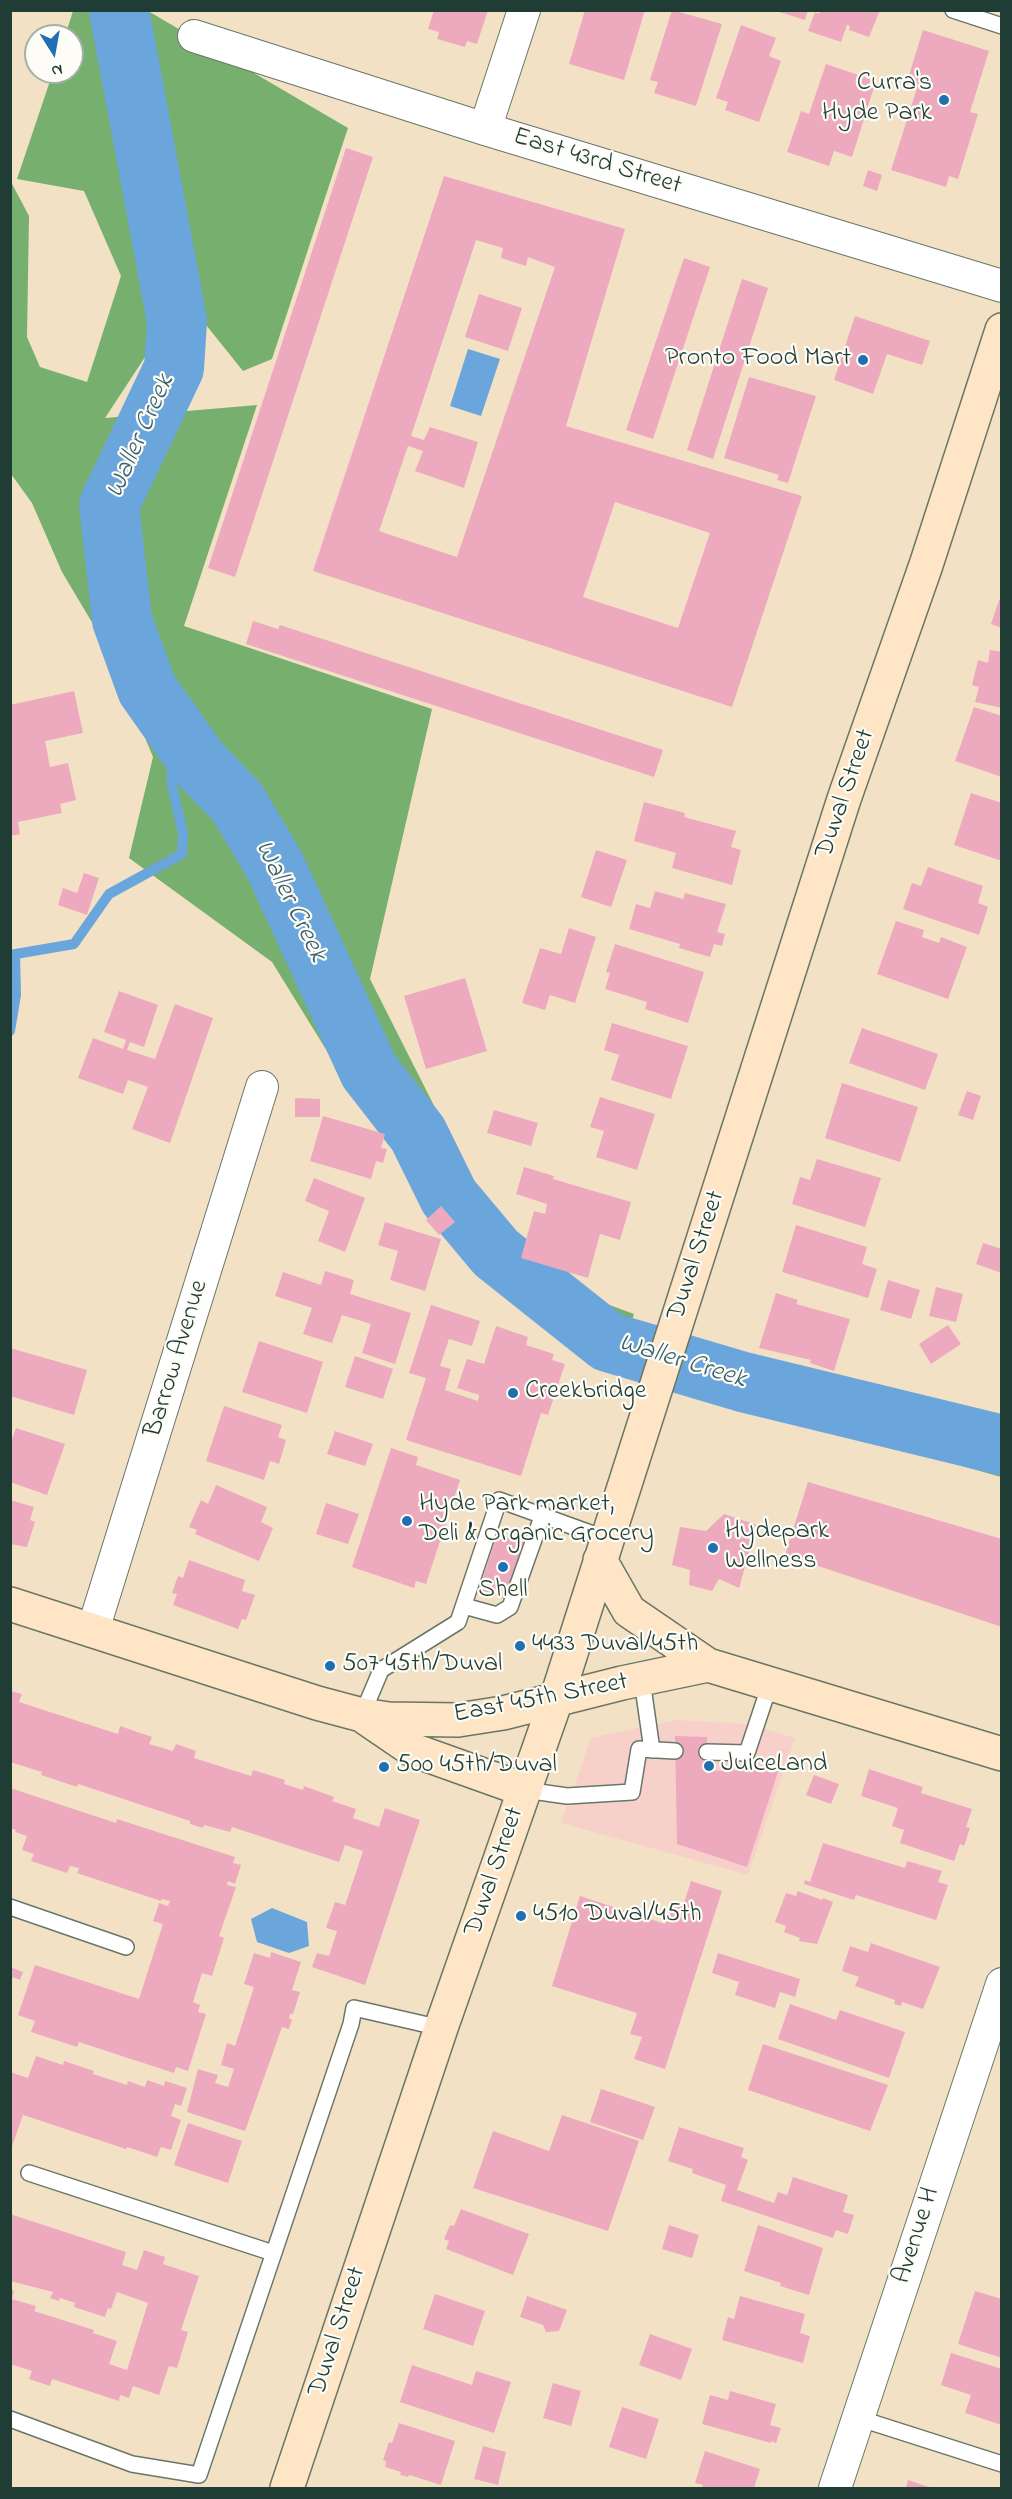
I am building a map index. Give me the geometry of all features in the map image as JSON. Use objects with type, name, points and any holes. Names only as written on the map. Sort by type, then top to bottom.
[{"type":"street","points":[[485,129],[524,10]]},
{"type":"street","name":"East 43rd Street","points":[[194,36],[485,129],[1002,286]]},
{"type":"street","name":"Duval Street","points":[[287,2488],[441,2028],[556,1700],[843,799],[926,565],[1002,330]]},
{"type":"street","name":"Barrow Avenue","points":[[93,1630],[262,1087]]},
{"type":"street","points":[[604,1550],[629,1611],[708,1665]]},
{"type":"street","name":"East 45th Street","points":[[10,1604],[317,1703],[362,1715],[413,1721],[458,1720],[503,1713],[708,1665],[1002,1754]]},
{"type":"street","points":[[362,1715],[413,1750],[525,1790]]},
{"type":"street","name":"Avenue H","points":[[835,2488],[1002,1984]]},
{"type":"lane","points":[[953,10],[1002,26]]},
{"type":"lane","points":[[362,1715],[381,1670],[458,1622],[499,1500],[543,1514],[604,1550]]},
{"type":"lane","points":[[464,1606],[497,1615],[510,1607],[543,1514]]},
{"type":"lane","points":[[642,1680],[652,1750]]},
{"type":"lane","points":[[707,1752],[747,1753],[770,1684]]},
{"type":"lane","points":[[525,1790],[567,1796],[632,1792],[639,1749],[675,1751]]},
{"type":"lane","points":[[10,1907],[126,1947]]},
{"type":"lane","points":[[10,2419],[132,2464],[199,2475],[351,2024],[354,2008],[441,2028]]},
{"type":"lane","points":[[29,2173],[273,2253]]},
{"type":"lane","points":[[858,2418],[1002,2464]]},
{"type":"shaded area","points":[[676,1720],[748,1724],[795,1738],[748,1875],[561,1823],[591,1738]]},
{"type":"green space","points":[[73,11],[148,11],[348,128],[272,359],[243,371],[202,320],[163,306],[149,351],[105,418],[257,405],[184,626],[432,709],[370,979],[509,1254],[577,1293],[634,1314],[616,1373],[457,1234],[397,1144],[343,1077],[272,962],[129,858],[153,757],[109,651],[62,572],[32,503],[11,474],[10,180],[29,216],[27,337],[40,367],[87,382],[121,276],[84,191],[17,179],[49,84],[84,84],[84,24],[69,24]]},
{"type":"green space","points":[[718,1345],[739,1353],[1001,1420],[1001,1477],[792,1418],[697,1398]]},
{"type":"water","points":[[468,349],[500,359],[481,416],[450,406]]},
{"type":"water","points":[[272,1908],[307,1922],[309,1946],[289,1953],[257,1942],[251,1919]]},
{"type":"building","points":[[434,10],[488,10],[477,44],[467,41],[465,47],[437,39],[439,32],[428,29]]},
{"type":"building","points":[[585,10],[645,10],[624,80],[569,64]]},
{"type":"building","points":[[672,10],[722,24],[696,106],[654,93],[658,82],[650,80]]},
{"type":"building","points":[[773,10],[808,10],[805,20]]},
{"type":"building","points":[[820,10],[880,10],[869,37],[849,30],[850,26],[847,25],[841,42],[808,31],[815,12],[819,14]]},
{"type":"building","points":[[741,25],[776,38],[769,56],[781,61],[759,122],[725,110],[728,102],[716,98]]},
{"type":"building","name":"Curra's Hyde Park","points":[[923,30],[989,51],[970,112],[978,114],[958,179],[949,176],[946,187],[891,170],[917,88],[906,85]]},
{"type":"building","points":[[826,64],[876,81],[852,157],[834,151],[829,166],[787,152],[801,111],[809,114]]},
{"type":"building","points":[[346,148],[373,157],[235,577],[208,568]]},
{"type":"building","points":[[868,170],[882,175],[877,191],[863,186]]},
{"type":"building","points":[[444,176],[625,229],[566,426],[802,496],[732,707],[313,571]],"holes":[[[476,240],[503,248],[501,258],[526,266],[528,257],[555,267],[457,557],[379,531],[408,446],[423,451],[415,471],[464,488],[478,442],[430,427],[424,440],[411,436]],[[615,502],[710,533],[678,628],[583,597]]]},
{"type":"building","points":[[684,258],[710,267],[653,439],[626,430]]},
{"type":"building","points":[[742,279],[768,288],[713,459],[687,450]]},
{"type":"building","points":[[479,294],[522,308],[508,351],[465,337]]},
{"type":"building","name":"Pronto Food Mart","points":[[855,316],[930,341],[922,365],[887,354],[873,394],[834,380]]},
{"type":"building","points":[[749,377],[816,396],[788,483],[777,480],[779,475],[724,458]]},
{"type":"building","points":[[999,600],[1002,601],[1002,628],[991,624]]},
{"type":"building","points":[[253,621],[278,629],[280,625],[663,750],[654,777],[246,644]]},
{"type":"building","points":[[990,650],[1002,652],[1002,708],[975,702],[979,687],[972,685],[978,660],[988,663]]},
{"type":"building","points":[[74,691],[83,733],[45,741],[50,767],[68,763],[76,800],[60,804],[62,813],[18,822],[20,834],[10,836],[10,705]]},
{"type":"building","points":[[974,707],[1002,716],[1002,777],[955,761]]},
{"type":"building","points":[[971,793],[1002,803],[1002,861],[954,845]]},
{"type":"building","points":[[644,802],[685,813],[684,817],[736,831],[731,847],[741,850],[732,885],[672,868],[676,853],[634,841]]},
{"type":"building","points":[[596,850],[627,860],[611,907],[581,897]]},
{"type":"building","points":[[928,867],[983,886],[978,903],[988,907],[979,935],[903,909],[912,883],[921,886]]},
{"type":"building","points":[[84,873],[99,878],[87,915],[58,905],[63,888],[77,893]]},
{"type":"building","points":[[655,891],[683,899],[685,893],[726,904],[717,932],[725,934],[722,946],[714,944],[710,957],[679,948],[680,944],[629,929],[636,904],[650,908]]},
{"type":"building","points":[[896,921],[924,930],[922,937],[939,943],[941,937],[967,947],[948,999],[877,974]]},
{"type":"building","points":[[569,928],[596,937],[575,1003],[550,995],[545,1010],[522,1003],[540,948],[561,954]]},
{"type":"building","points":[[615,944],[704,972],[688,1023],[645,1009],[647,1002],[605,989],[610,973],[606,972]]},
{"type":"building","points":[[465,978],[487,1051],[426,1069],[404,996]]},
{"type":"building","points":[[119,991],[158,1005],[144,1047],[130,1042],[127,1050],[155,1059],[175,1004],[213,1018],[170,1143],[132,1129],[148,1087],[128,1080],[123,1094],[78,1078],[93,1038],[123,1049],[126,1040],[104,1032]]},
{"type":"building","points":[[612,1023],[688,1046],[671,1099],[611,1080],[619,1055],[604,1050]]},
{"type":"building","points":[[862,1028],[938,1054],[925,1090],[849,1063]]},
{"type":"building","points":[[842,1083],[918,1107],[900,1162],[825,1138]]},
{"type":"building","points":[[967,1091],[981,1096],[973,1120],[958,1115]]},
{"type":"building","points":[[600,1097],[655,1114],[637,1170],[596,1157],[604,1131],[590,1127]]},
{"type":"building","points":[[295,1098],[320,1099],[320,1117],[295,1117]]},
{"type":"building","points":[[494,1110],[538,1123],[531,1146],[487,1133]]},
{"type":"building","points":[[323,1116],[385,1134],[381,1148],[387,1149],[383,1163],[376,1161],[371,1179],[310,1161]]},
{"type":"building","points":[[817,1159],[881,1178],[865,1227],[792,1204],[800,1177],[810,1180]]},
{"type":"building","points":[[524,1167],[554,1176],[553,1179],[631,1202],[620,1240],[600,1234],[588,1278],[521,1258],[534,1211],[545,1214],[547,1204],[516,1194]]},
{"type":"building","points":[[314,1178],[365,1198],[345,1252],[318,1241],[329,1211],[305,1201]]},
{"type":"building","points":[[441,1206],[455,1222],[439,1235],[426,1220]]},
{"type":"building","points":[[385,1222],[441,1239],[425,1291],[390,1280],[398,1251],[378,1245]]},
{"type":"building","points":[[796,1225],[867,1247],[862,1264],[877,1269],[868,1298],[782,1272]]},
{"type":"building","points":[[983,1243],[1002,1249],[1002,1273],[976,1264]]},
{"type":"building","points":[[325,1271],[354,1280],[350,1294],[411,1313],[395,1364],[362,1353],[371,1324],[342,1315],[332,1343],[303,1334],[312,1308],[275,1296],[283,1272],[321,1285]]},
{"type":"building","points":[[888,1280],[920,1290],[911,1319],[880,1310]]},
{"type":"building","points":[[936,1287],[963,1294],[956,1322],[929,1316]]},
{"type":"building","points":[[776,1293],[798,1300],[796,1304],[850,1319],[834,1371],[810,1363],[811,1360],[759,1348]]},
{"type":"building","name":"Creekbridge","points":[[431,1305],[480,1321],[472,1346],[449,1339],[440,1366],[451,1369],[445,1390],[478,1401],[479,1395],[457,1388],[467,1359],[484,1364],[496,1326],[528,1337],[526,1345],[554,1354],[552,1360],[565,1364],[548,1415],[541,1413],[521,1476],[406,1440],[426,1378],[409,1373]]},
{"type":"building","points":[[948,1325],[961,1344],[931,1364],[919,1344]]},
{"type":"building","points":[[259,1341],[323,1362],[307,1413],[242,1392]]},
{"type":"building","points":[[10,1348],[87,1370],[74,1415],[10,1396]]},
{"type":"building","points":[[355,1356],[393,1369],[383,1399],[345,1387]]},
{"type":"building","points":[[224,1406],[282,1425],[278,1437],[286,1440],[279,1464],[270,1461],[264,1480],[206,1461]]},
{"type":"building","points":[[16,1428],[65,1444],[47,1495],[10,1482],[10,1444]]},
{"type":"building","points":[[335,1431],[373,1444],[365,1466],[327,1454]]},
{"type":"building","name":"Hyde Park market, Deli & Organic Grocery","points":[[391,1448],[418,1457],[416,1465],[460,1480],[426,1584],[416,1581],[414,1588],[352,1567]]},
{"type":"building","points":[[808,1482],[1002,1539],[1002,1627],[785,1555]]},
{"type":"building","points":[[216,1485],[267,1507],[261,1522],[273,1528],[259,1561],[195,1534],[197,1530],[189,1527],[201,1500],[208,1504]]},
{"type":"building","points":[[10,1500],[34,1507],[30,1520],[35,1522],[27,1547],[10,1544]]},
{"type":"building","points":[[326,1503],[359,1514],[348,1544],[316,1534]]},
{"type":"building","name":"Hydepark Wellness","points":[[724,1514],[757,1525],[739,1588],[719,1579],[712,1591],[689,1585],[690,1570],[672,1565],[680,1527],[706,1531]]},
{"type":"building","name":"Shell","points":[[497,1534],[528,1544],[511,1593],[504,1598],[479,1590]]},
{"type":"building","points":[[189,1560],[245,1580],[242,1591],[255,1595],[246,1620],[242,1619],[238,1629],[173,1605],[177,1594],[172,1593],[178,1576],[183,1578]]},
{"type":"building","points":[[10,1691],[22,1694],[19,1702],[118,1734],[120,1726],[152,1737],[149,1744],[173,1751],[176,1744],[196,1751],[194,1758],[251,1776],[253,1770],[285,1780],[284,1784],[303,1790],[304,1786],[334,1797],[332,1801],[356,1809],[353,1818],[379,1827],[385,1808],[420,1820],[365,1985],[312,1967],[317,1953],[329,1956],[337,1931],[326,1928],[335,1902],[345,1905],[363,1851],[345,1845],[339,1862],[232,1827],[230,1832],[204,1825],[203,1828],[190,1824],[190,1821],[78,1784],[77,1787],[41,1775],[42,1772],[10,1762]]},
{"type":"building","points":[[675,1736],[707,1737],[707,1771],[779,1769],[747,1867],[677,1844]]},
{"type":"building","points":[[869,1769],[923,1787],[921,1793],[972,1809],[966,1827],[970,1828],[964,1846],[960,1844],[954,1861],[900,1843],[904,1830],[892,1826],[898,1808],[861,1796]]},
{"type":"building","points":[[814,1775],[839,1784],[831,1804],[806,1795]]},
{"type":"building","points":[[10,1788],[116,1823],[117,1819],[235,1857],[233,1863],[241,1865],[235,1884],[228,1881],[227,1885],[236,1887],[219,1936],[224,1938],[212,1976],[202,1973],[193,2002],[200,2005],[198,2012],[206,2014],[188,2071],[176,2067],[174,2073],[79,2042],[77,2047],[31,2032],[35,2021],[18,2015],[35,1965],[139,1999],[163,1924],[153,1921],[159,1903],[168,1906],[170,1901],[162,1899],[161,1901],[77,1873],[79,1868],[70,1866],[67,1873],[31,1861],[34,1854],[22,1850],[27,1836],[10,1828]]},
{"type":"building","points":[[823,1843],[905,1868],[907,1861],[942,1871],[938,1882],[948,1885],[936,1920],[856,1895],[854,1900],[804,1884],[805,1880],[810,1882]]},
{"type":"building","points":[[691,1881],[722,1891],[665,2069],[634,2059],[642,2037],[630,2034],[637,2013],[552,1986],[580,1896],[665,1924],[671,1902],[683,1906]]},
{"type":"building","points":[[798,1891],[833,1902],[817,1944],[799,1941],[800,1938],[784,1932],[786,1926],[775,1922],[786,1893],[796,1896]]},
{"type":"building","points":[[871,1943],[940,1967],[923,2009],[902,2002],[901,2006],[894,2004],[895,2000],[855,1986],[859,1977],[842,1971],[850,1946],[868,1952]]},
{"type":"building","points":[[271,1952],[301,1962],[292,1990],[300,1992],[293,2014],[290,2014],[289,2018],[292,2020],[289,2029],[282,2027],[245,2131],[187,2112],[198,2069],[218,2075],[215,2083],[228,2087],[234,2069],[221,2065],[227,2043],[235,2046],[254,1987],[244,1984],[254,1953],[270,1958]]},
{"type":"building","points":[[718,1953],[800,1979],[795,1997],[780,1992],[775,2008],[735,1995],[739,1982],[712,1973]]},
{"type":"building","points":[[10,1967],[23,1972],[20,1980],[13,1977],[10,1983]]},
{"type":"building","points":[[790,2004],[836,2020],[840,2010],[905,2032],[889,2078],[778,2039]]},
{"type":"building","points":[[763,2044],[888,2085],[870,2131],[748,2090]]},
{"type":"building","points":[[36,2056],[63,2065],[64,2061],[94,2071],[93,2074],[127,2085],[128,2081],[145,2087],[147,2080],[164,2086],[165,2081],[187,2088],[181,2106],[175,2104],[171,2116],[181,2120],[171,2150],[161,2147],[157,2157],[23,2115],[10,2152],[10,2072],[28,2078]]},
{"type":"building","points":[[601,2089],[655,2107],[643,2140],[590,2122]]},
{"type":"building","points":[[562,2115],[639,2141],[608,2231],[473,2188],[493,2131],[549,2151]]},
{"type":"building","points":[[188,2123],[242,2141],[228,2183],[174,2165]]},
{"type":"building","points":[[679,2127],[744,2148],[741,2157],[748,2160],[737,2190],[774,2203],[778,2192],[787,2195],[793,2177],[848,2195],[843,2212],[854,2215],[848,2234],[836,2230],[833,2238],[721,2201],[726,2185],[692,2173],[693,2169],[668,2161]]},
{"type":"building","points":[[461,2209],[529,2234],[513,2275],[446,2249],[449,2241],[444,2239],[450,2225],[454,2226]]},
{"type":"building","points":[[10,2214],[126,2252],[122,2265],[137,2270],[144,2250],[165,2257],[163,2264],[199,2276],[181,2330],[188,2332],[177,2368],[169,2366],[159,2395],[133,2386],[129,2398],[120,2395],[119,2401],[52,2379],[50,2386],[29,2379],[32,2371],[10,2364],[10,2289],[14,2291],[12,2299],[36,2306],[34,2311],[94,2330],[93,2333],[117,2341],[109,2364],[127,2370],[148,2303],[117,2292],[111,2309],[108,2308],[105,2317],[74,2307],[75,2303],[60,2298],[59,2301],[50,2298],[53,2292],[10,2281]]},
{"type":"building","points":[[669,2225],[699,2235],[692,2258],[662,2249]]},
{"type":"building","points":[[758,2225],[823,2248],[809,2295],[744,2271]]},
{"type":"building","points":[[975,2291],[1002,2299],[1002,2358],[958,2344]]},
{"type":"building","points":[[435,2294],[485,2311],[473,2346],[423,2329]]},
{"type":"building","points":[[527,2296],[567,2310],[559,2331],[546,2332],[543,2325],[520,2317]]},
{"type":"building","points":[[740,2296],[805,2314],[800,2333],[810,2336],[803,2363],[722,2340],[728,2317],[734,2319]]},
{"type":"building","points":[[650,2334],[692,2349],[681,2380],[639,2365]]},
{"type":"building","points":[[951,2353],[1002,2369],[1002,2425],[965,2413],[971,2395],[941,2385]]},
{"type":"building","points":[[412,2365],[472,2385],[476,2371],[511,2382],[494,2433],[400,2402]]},
{"type":"building","points":[[553,2383],[581,2391],[571,2426],[543,2418]]},
{"type":"building","points":[[730,2391],[776,2404],[770,2425],[781,2428],[776,2443],[702,2424],[710,2395],[728,2400]]},
{"type":"building","points":[[622,2407],[659,2419],[646,2459],[609,2447]]},
{"type":"building","points":[[399,2423],[455,2441],[441,2485],[409,2475],[408,2477],[400,2475],[401,2472],[385,2467],[386,2461],[383,2460]]},
{"type":"building","points":[[483,2446],[506,2452],[498,2485],[474,2479]]},
{"type":"building","points":[[705,2451],[760,2469],[754,2488],[702,2488],[703,2485],[695,2483]]},
{"type":"building","points":[[908,2480],[932,2488],[906,2488]]},
{"type":"waterway","name":"Waller Creek","points":[[119,10],[177,321],[174,368],[109,505],[122,620],[147,689],[200,764],[237,802],[275,866],[369,1071],[418,1134],[449,1197],[496,1253],[608,1342],[743,1382],[1002,1445]]},
{"type":"waterway","points":[[10,955],[74,944],[109,894],[182,854],[183,833],[172,786],[171,722]]},
{"type":"waterway","points":[[10,1031],[16,995],[15,954]]},
{"type":"place","name":"Curra's Hyde Park","points":[[944,100]]},
{"type":"place","name":"Pronto Food Mart","points":[[863,360]]},
{"type":"place","name":"Creekbridge","points":[[513,1393]]},
{"type":"place","name":"Hyde Park market, Deli & Organic Grocery","points":[[407,1521]]},
{"type":"place","name":"Hydepark Wellness","points":[[713,1548]]},
{"type":"place","name":"Shell","points":[[503,1567]]},
{"type":"place","name":"4433 Duval/45th","points":[[520,1646]]},
{"type":"place","name":"507 45th/Duval","points":[[330,1666]]},
{"type":"place","name":"JuiceLand","points":[[709,1766]]},
{"type":"place","name":"500 45th/Duval","points":[[384,1767]]},
{"type":"place","name":"4510 Duval/45th","points":[[521,1916]]}]
